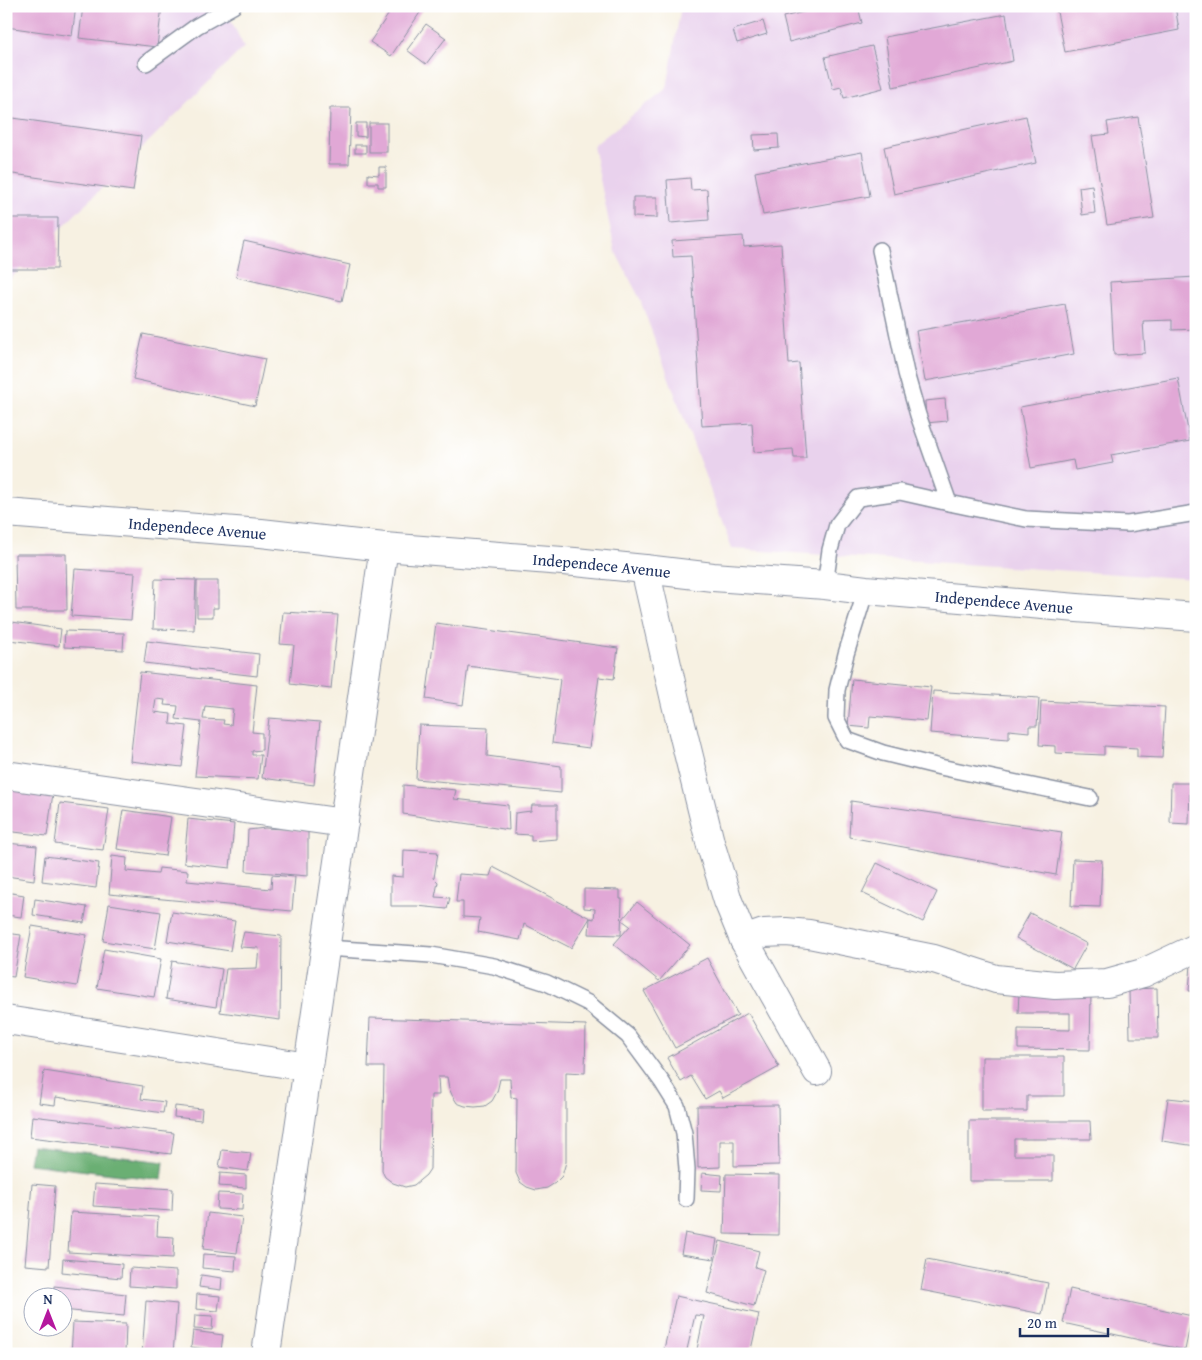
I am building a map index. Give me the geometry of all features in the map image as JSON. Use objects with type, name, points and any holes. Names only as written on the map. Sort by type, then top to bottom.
[{"type":"street","name":"Independece Avenue","points":[[6,513],[260,532],[384,547],[575,562],[713,577],[1196,617]]},
{"type":"street","points":[[266,1354],[384,547]]},
{"type":"street","points":[[645,569],[674,700],[711,846],[728,901],[744,940],[818,1071]]},
{"type":"street","points":[[6,774],[344,823]]},
{"type":"street","points":[[744,940],[764,933],[809,934],[934,959],[996,979],[1054,985],[1107,983],[1143,973],[1196,948]]},
{"type":"street","points":[[6,1020],[308,1066]]},
{"type":"lane","points":[[146,63],[197,26],[233,6]]},
{"type":"lane","points":[[880,250],[906,373],[918,415],[949,503]]},
{"type":"lane","points":[[825,585],[830,550],[837,525],[858,498],[900,492],[1026,519],[1128,524],[1196,512]]},
{"type":"lane","points":[[866,590],[837,690],[836,718],[847,740],[883,753],[940,767],[1090,798]]},
{"type":"lane","points":[[326,948],[431,955],[494,966],[547,983],[588,1003],[628,1036],[677,1106],[684,1133],[687,1169],[686,1199]]},
{"type":"path","points":[[1194,1354],[1196,1350]]},
{"type":"shaded area","points":[[6,6],[224,6],[244,47],[6,283]]},
{"type":"shaded area","points":[[681,6],[1196,6],[1196,579],[732,549],[639,297],[615,251],[593,146],[667,88]]},
{"type":"green space","points":[[32,1146],[164,1162],[162,1180],[29,1164]]},
{"type":"building","points":[[6,6],[76,6],[72,36],[6,27]]},
{"type":"building","points":[[83,6],[162,6],[157,47],[79,38]]},
{"type":"building","points":[[394,6],[420,6],[423,8],[391,56],[370,42]]},
{"type":"building","points":[[828,6],[858,6],[862,23],[789,42],[783,17]]},
{"type":"building","points":[[1175,6],[1179,30],[1065,52],[1056,7]]},
{"type":"building","points":[[1006,14],[1013,61],[893,87],[885,37]]},
{"type":"building","points":[[763,21],[767,34],[737,43],[733,30]]},
{"type":"building","points":[[426,24],[446,38],[426,64],[407,50]]},
{"type":"building","points":[[872,46],[883,88],[844,98],[841,87],[833,89],[825,57]]},
{"type":"building","points":[[330,108],[351,108],[349,164],[329,164]]},
{"type":"building","points":[[1026,116],[1036,163],[894,194],[884,147]]},
{"type":"building","points":[[6,117],[141,136],[133,191],[6,173]]},
{"type":"building","points":[[1138,117],[1154,218],[1107,225],[1092,136],[1109,134],[1107,122]]},
{"type":"building","points":[[356,123],[366,123],[366,137],[356,136]]},
{"type":"building","points":[[369,123],[387,123],[387,152],[369,152]]},
{"type":"building","points":[[778,134],[779,148],[754,150],[753,135]]},
{"type":"building","points":[[355,145],[366,145],[366,153],[355,153]]},
{"type":"building","points":[[862,152],[870,196],[763,215],[755,172]]},
{"type":"building","points":[[379,167],[386,167],[386,187],[378,187],[378,183],[368,183],[368,174],[379,175]]},
{"type":"building","points":[[690,178],[691,190],[707,189],[709,220],[670,223],[667,180]]},
{"type":"building","points":[[1092,185],[1095,213],[1082,215],[1079,187]]},
{"type":"building","points":[[633,197],[657,197],[657,218],[633,217]]},
{"type":"building","points":[[6,218],[58,218],[57,269],[6,269]]},
{"type":"building","points":[[743,236],[744,247],[781,244],[789,364],[799,363],[806,458],[794,458],[793,449],[754,452],[752,423],[702,426],[691,256],[673,257],[672,241]]},
{"type":"building","points":[[244,241],[350,265],[342,301],[236,277]]},
{"type":"building","points":[[1196,277],[1196,329],[1172,330],[1172,320],[1143,321],[1145,353],[1114,355],[1110,282]]},
{"type":"building","points":[[1065,304],[1074,354],[925,381],[916,331]]},
{"type":"building","points":[[143,334],[265,359],[255,406],[133,379]]},
{"type":"building","points":[[1178,378],[1190,441],[1111,455],[1113,463],[1075,470],[1073,460],[1031,468],[1020,407]]},
{"type":"building","points":[[945,399],[947,421],[926,423],[925,401]]},
{"type":"building","points":[[15,554],[66,554],[67,610],[16,610]]},
{"type":"building","points":[[75,569],[135,573],[131,620],[71,616]]},
{"type":"building","points":[[155,579],[196,580],[194,630],[153,629]]},
{"type":"building","points":[[197,581],[218,581],[218,608],[213,608],[213,617],[197,617]]},
{"type":"building","points":[[283,612],[338,615],[331,689],[290,684],[294,645],[280,644]]},
{"type":"building","points":[[12,622],[61,629],[59,646],[9,640]]},
{"type":"building","points":[[436,623],[618,648],[614,679],[599,677],[589,748],[552,743],[560,679],[468,666],[463,705],[426,699]]},
{"type":"building","points":[[65,631],[124,633],[123,650],[64,647]]},
{"type":"building","points":[[147,641],[259,654],[257,676],[144,663]]},
{"type":"building","points":[[140,672],[257,685],[252,732],[262,733],[262,750],[252,751],[252,755],[261,755],[258,779],[195,776],[201,722],[176,719],[178,706],[164,705],[165,700],[156,699],[154,712],[171,714],[170,724],[187,726],[182,767],[130,761]],"holes":[[[205,706],[233,709],[231,725],[223,724],[224,720],[203,719]]]},
{"type":"building","points":[[852,679],[931,687],[927,721],[870,716],[869,728],[848,726]]},
{"type":"building","points":[[933,691],[1039,698],[1037,726],[1029,726],[1029,732],[1009,730],[1009,739],[930,733]]},
{"type":"building","points":[[1041,701],[1165,707],[1162,758],[1137,757],[1137,748],[1104,746],[1104,755],[1055,753],[1055,746],[1039,745]]},
{"type":"building","points":[[269,718],[320,722],[314,785],[262,778]]},
{"type":"building","points":[[419,725],[488,728],[487,756],[561,766],[561,793],[416,779]]},
{"type":"building","points":[[1171,783],[1190,783],[1189,824],[1170,823]]},
{"type":"building","points":[[403,785],[456,790],[454,799],[508,805],[509,830],[403,814]]},
{"type":"building","points":[[6,787],[53,793],[47,836],[6,831]]},
{"type":"building","points":[[851,801],[1062,832],[1056,875],[849,837]]},
{"type":"building","points":[[60,803],[109,809],[103,850],[55,844]]},
{"type":"building","points":[[532,805],[557,805],[557,839],[531,841],[531,835],[514,834],[515,813],[531,811]]},
{"type":"building","points":[[123,810],[171,817],[165,856],[117,849]]},
{"type":"building","points":[[188,819],[234,824],[230,868],[184,863]]},
{"type":"building","points":[[265,828],[308,830],[308,876],[246,871],[248,830]]},
{"type":"building","points":[[6,843],[37,846],[34,880],[6,876]]},
{"type":"building","points":[[404,850],[438,852],[434,878],[438,882],[435,897],[450,898],[447,909],[391,906],[391,876],[403,877]]},
{"type":"building","points":[[45,856],[99,863],[96,888],[42,881]]},
{"type":"building","points":[[112,856],[127,858],[126,871],[158,874],[159,868],[188,871],[187,881],[271,889],[272,875],[295,877],[292,911],[109,894]]},
{"type":"building","points":[[1073,859],[1102,860],[1100,907],[1071,906]]},
{"type":"building","points":[[877,863],[937,892],[923,922],[862,893]]},
{"type":"building","points":[[493,867],[590,918],[571,948],[524,924],[520,940],[478,932],[480,918],[463,917],[463,902],[456,902],[459,874],[490,876]]},
{"type":"building","points":[[584,889],[620,890],[620,899],[622,899],[621,935],[589,934],[590,918],[594,919],[595,909],[584,908]]},
{"type":"building","points":[[6,892],[24,895],[21,917],[6,915]]},
{"type":"building","points":[[35,899],[87,907],[84,923],[33,915]]},
{"type":"building","points":[[637,902],[690,945],[659,981],[614,944],[630,926],[622,920]]},
{"type":"building","points":[[109,904],[161,912],[155,949],[103,941]]},
{"type":"building","points":[[172,912],[235,921],[230,951],[167,941]]},
{"type":"building","points":[[1030,913],[1087,944],[1073,969],[1016,938]]},
{"type":"building","points":[[32,926],[87,935],[77,986],[23,977]]},
{"type":"building","points":[[244,932],[281,936],[280,1020],[220,1012],[226,969],[257,968],[259,948],[240,947]]},
{"type":"building","points":[[6,933],[21,935],[14,977],[6,976]]},
{"type":"building","points":[[104,949],[161,959],[154,997],[97,988]]},
{"type":"building","points":[[707,958],[738,1015],[675,1048],[644,991]]},
{"type":"building","points":[[172,961],[222,969],[216,1007],[166,999]]},
{"type":"building","points":[[1191,964],[1196,964],[1196,991],[1189,991]]},
{"type":"building","points":[[1157,988],[1158,1038],[1130,1038],[1129,989]]},
{"type":"building","points":[[1019,992],[1091,993],[1090,1050],[1018,1049],[1018,1029],[1070,1030],[1070,1013],[1018,1013]]},
{"type":"building","points":[[748,1013],[779,1067],[723,1098],[719,1091],[705,1099],[691,1076],[681,1082],[667,1058]]},
{"type":"building","points":[[370,1018],[586,1025],[585,1073],[566,1072],[566,1162],[562,1176],[547,1188],[536,1190],[520,1182],[516,1173],[517,1098],[511,1097],[510,1079],[500,1079],[497,1092],[492,1101],[485,1106],[475,1107],[457,1103],[449,1088],[447,1077],[438,1077],[439,1095],[431,1095],[430,1169],[414,1185],[405,1187],[393,1183],[385,1177],[382,1171],[384,1067],[368,1067]]},
{"type":"building","points":[[982,1057],[1064,1057],[1064,1096],[1027,1096],[1027,1111],[982,1111]]},
{"type":"building","points":[[44,1071],[143,1086],[141,1099],[165,1102],[163,1113],[56,1097],[55,1105],[39,1103]]},
{"type":"building","points":[[1168,1098],[1196,1101],[1196,1146],[1162,1141]]},
{"type":"building","points":[[778,1105],[779,1165],[734,1166],[734,1141],[720,1141],[720,1167],[698,1168],[697,1106]]},
{"type":"building","points":[[175,1106],[202,1109],[201,1120],[174,1117]]},
{"type":"building","points":[[32,1116],[174,1133],[171,1154],[30,1137]]},
{"type":"building","points":[[969,1121],[1090,1121],[1091,1139],[1014,1139],[1014,1155],[1053,1155],[1053,1181],[969,1181]]},
{"type":"building","points":[[222,1150],[251,1153],[248,1171],[219,1167]]},
{"type":"building","points":[[220,1173],[246,1175],[246,1188],[219,1186]]},
{"type":"building","points":[[702,1173],[722,1175],[721,1191],[701,1190]]},
{"type":"building","points":[[726,1174],[779,1175],[778,1235],[724,1234]]},
{"type":"building","points":[[32,1184],[55,1186],[49,1267],[25,1265]]},
{"type":"building","points":[[95,1184],[173,1189],[172,1211],[93,1206]]},
{"type":"building","points":[[218,1193],[243,1194],[242,1210],[217,1209]]},
{"type":"building","points":[[71,1212],[158,1217],[157,1236],[174,1237],[173,1258],[68,1252]]},
{"type":"building","points":[[208,1213],[242,1217],[237,1253],[203,1249]]},
{"type":"building","points":[[685,1233],[717,1239],[714,1259],[681,1254]]},
{"type":"building","points":[[720,1241],[759,1251],[755,1267],[764,1270],[754,1306],[707,1293]]},
{"type":"building","points":[[203,1254],[236,1256],[235,1271],[202,1268]]},
{"type":"building","points":[[63,1259],[122,1264],[121,1278],[62,1272]]},
{"type":"building","points":[[927,1259],[1048,1283],[1042,1314],[921,1290]]},
{"type":"building","points":[[130,1268],[176,1271],[176,1289],[129,1286]]},
{"type":"building","points":[[201,1275],[222,1278],[221,1290],[199,1287]]},
{"type":"building","points":[[54,1286],[72,1288],[54,1288]]},
{"type":"building","points":[[72,1288],[126,1294],[124,1316],[72,1311]]},
{"type":"building","points":[[1070,1289],[1192,1316],[1185,1350],[1063,1323]]},
{"type":"building","points":[[197,1294],[220,1296],[218,1311],[196,1309]]},
{"type":"building","points":[[676,1296],[759,1314],[750,1354],[696,1354],[704,1316],[695,1315],[686,1354],[664,1349]]},
{"type":"building","points":[[146,1301],[177,1304],[173,1354],[142,1354]]},
{"type":"building","points":[[195,1315],[213,1316],[212,1330],[194,1329]]},
{"type":"building","points":[[73,1322],[126,1324],[125,1354],[71,1354]]},
{"type":"building","points":[[193,1331],[223,1335],[221,1351],[191,1347]]}]
